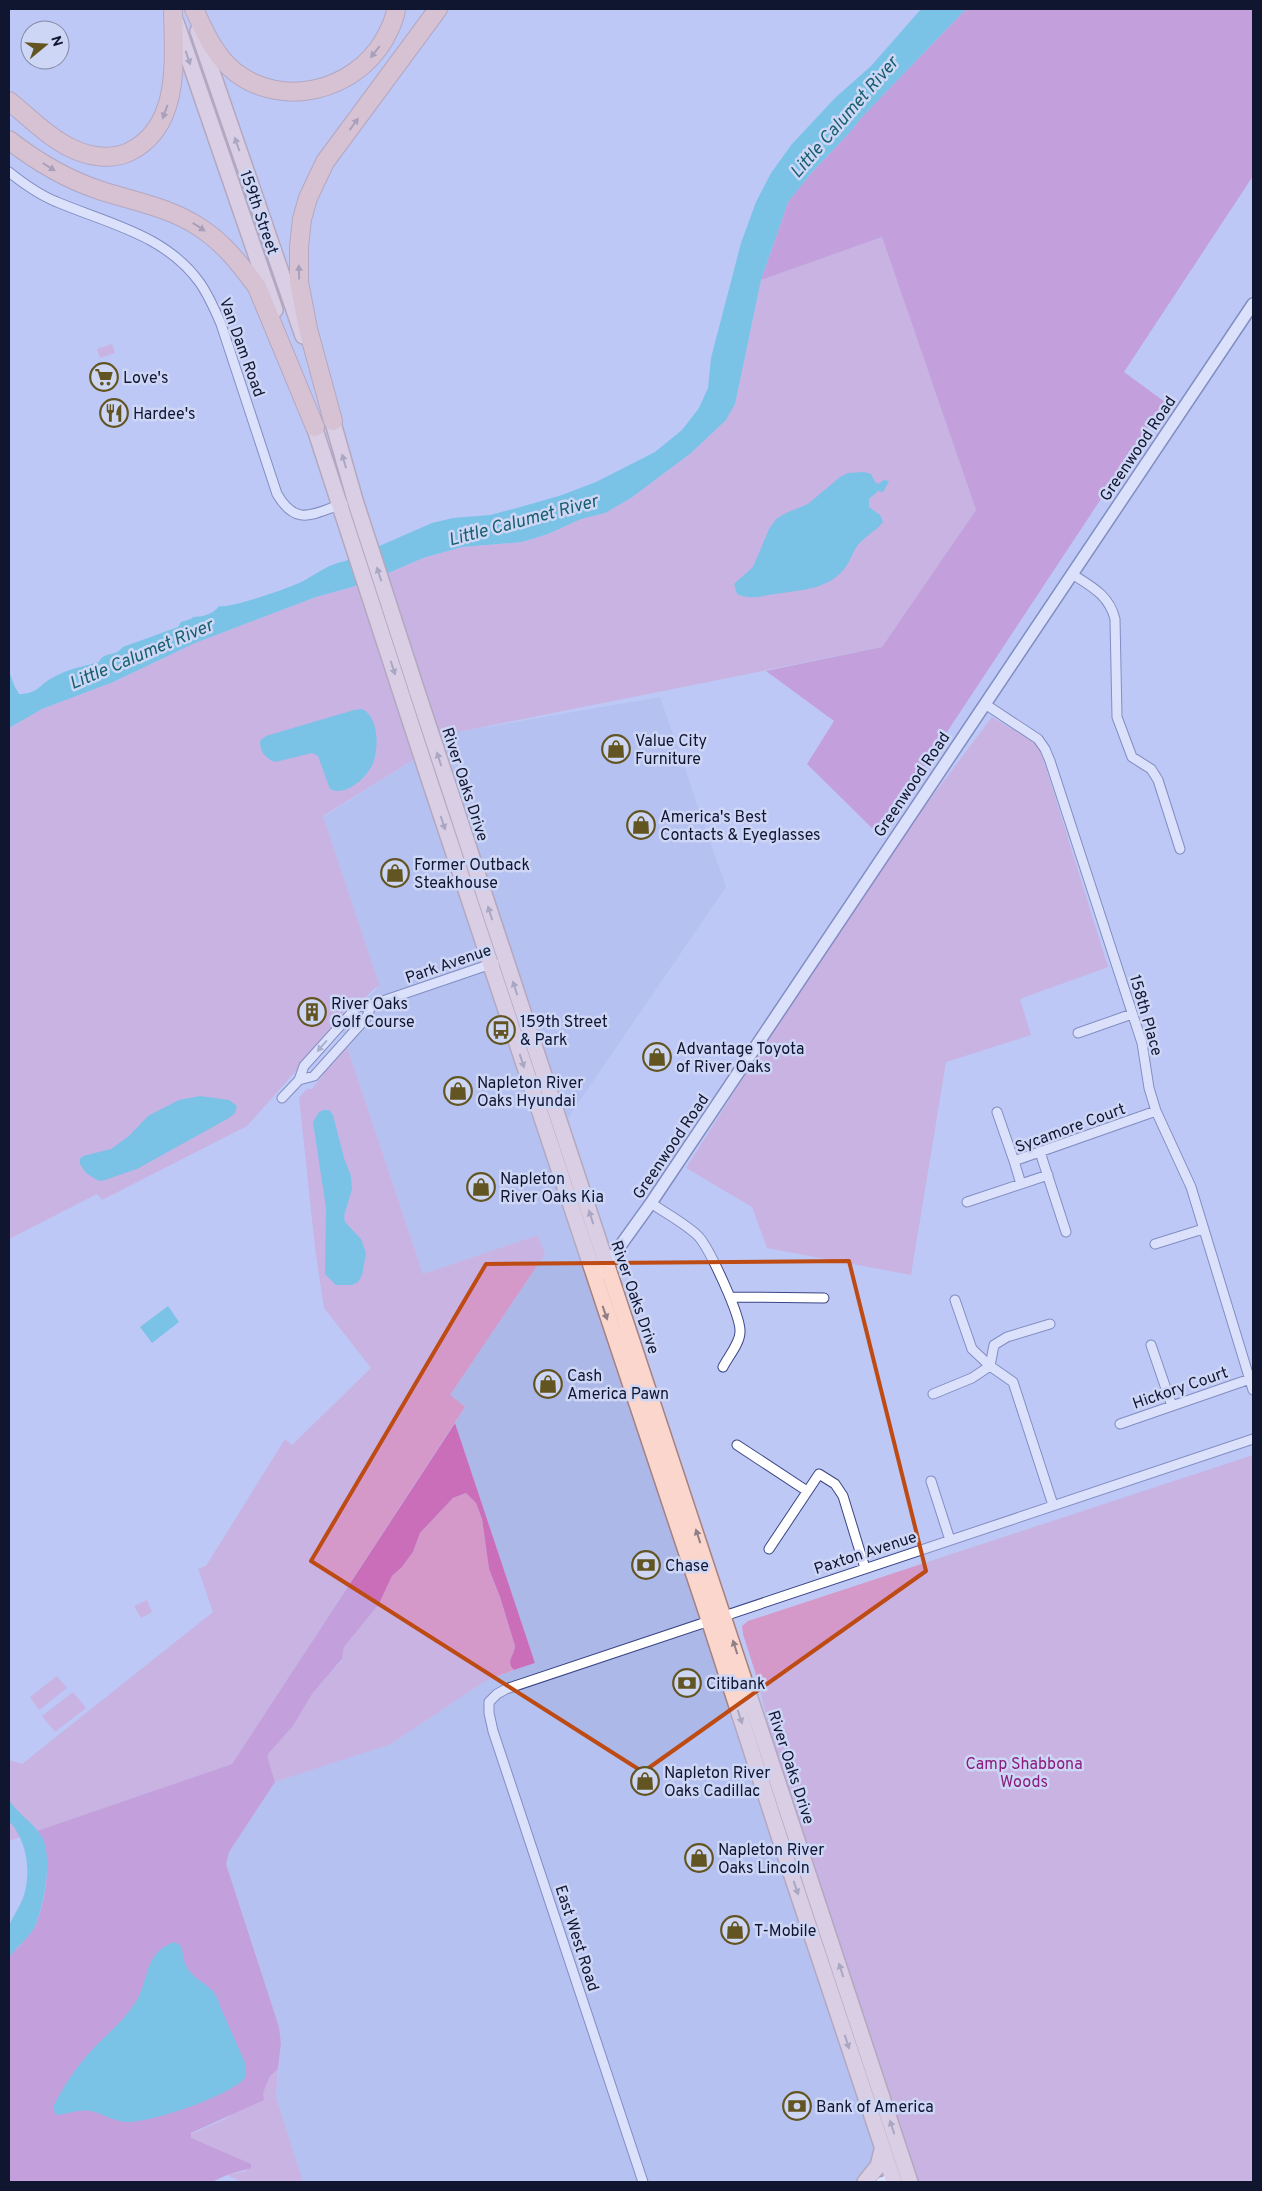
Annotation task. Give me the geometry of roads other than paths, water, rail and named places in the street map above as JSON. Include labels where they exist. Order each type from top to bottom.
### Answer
[{"type":"highway","points":[[192,9],[216,52],[236,73],[265,87],[299,92],[330,86],[348,77],[364,65],[378,50],[389,31],[396,9]]},
{"type":"highway","points":[[333,421],[308,329],[299,282],[298,247],[302,219],[308,198],[325,162],[438,9]]},
{"type":"highway","points":[[9,101],[74,150],[93,156],[108,157],[124,155],[137,148],[157,129],[164,116],[170,97],[174,68],[172,10]]},
{"type":"highway","points":[[9,140],[56,171],[76,181],[178,215],[216,239],[242,267],[257,287],[315,427]]},
{"type":"main road","name":"159th Street","points":[[192,9],[333,421]]},
{"type":"main road","name":"159th Street","points":[[172,10],[315,427]]},
{"type":"main road","name":"River Oaks Drive","points":[[333,421],[392,616],[724,1615],[909,2180]]},
{"type":"main road","name":"River Oaks Drive","points":[[315,427],[490,965],[709,1620],[882,2150],[889,2181]]},
{"type":"main road","points":[[865,2182],[878,2166],[882,2150]]},
{"type":"street","name":"Van Dam Road","points":[[9,172],[40,194],[126,228],[158,243],[187,267],[211,300],[221,324],[277,494],[284,506],[292,513],[304,515],[318,513],[356,500]]},
{"type":"street","name":"Greenwood Road","points":[[595,1282],[606,1264],[652,1203],[1253,304]]},
{"type":"street","points":[[1072,574],[1104,596],[1112,606],[1115,620],[1117,716],[1132,757],[1151,770],[1158,780],[1180,848]]},
{"type":"street","name":"158th Place","points":[[985,704],[1038,740],[1045,748],[1142,1043],[1149,1088],[1156,1111],[1191,1187],[1253,1390]]},
{"type":"street","name":"Park Avenue","points":[[282,1098],[299,1080],[304,1066],[357,1007],[371,1005],[506,959]]},
{"type":"street","name":"Park Avenue","points":[[299,1080],[314,1076],[367,1017],[371,1005]]},
{"type":"street","points":[[1078,1033],[1132,1014]]},
{"type":"street","name":"Sycamore Court","points":[[1021,1184],[1014,1161],[1156,1111]]},
{"type":"street","points":[[997,1112],[1014,1161]]},
{"type":"street","points":[[1040,1152],[1066,1232]]},
{"type":"street","points":[[968,1202],[1048,1175]]},
{"type":"street","points":[[652,1203],[698,1236],[709,1253],[731,1297],[739,1320],[740,1334],[723,1367]]},
{"type":"street","points":[[1154,1244],[1203,1229]]},
{"type":"street","points":[[731,1297],[824,1298]]},
{"type":"street","points":[[955,1300],[972,1348],[990,1366],[1013,1382],[1053,1505]]},
{"type":"street","points":[[933,1394],[972,1378],[990,1366],[994,1345],[1007,1337],[1050,1324]]},
{"type":"street","points":[[1150,1345],[1172,1406]]},
{"type":"street","name":"Hickory Court","points":[[1120,1424],[1250,1379]]},
{"type":"street","name":"Paxton Avenue","points":[[490,1702],[506,1688],[1253,1440]]},
{"type":"street","points":[[737,1445],[807,1491]]},
{"type":"street","points":[[769,1548],[819,1474],[835,1484],[843,1496],[865,1568]]},
{"type":"street","points":[[931,1481],[950,1540]]},
{"type":"street","name":"East West Road","points":[[490,1702],[489,1713],[493,1731],[643,2182]]},
{"type":"street","points":[[889,2181],[909,2180]]},
{"type":"water","name":"Little Calumet River","points":[[921,9],[966,9],[861,118],[788,202],[761,280],[735,404],[726,420],[691,453],[631,498],[605,513],[581,519],[548,534],[522,542],[462,547],[423,558],[352,587],[316,597],[195,643],[113,682],[42,709],[9,728],[9,671],[19,694],[26,694],[59,674],[99,662],[104,656],[178,627],[181,622],[207,614],[219,606],[249,601],[290,587],[329,566],[345,561],[432,523],[453,518],[490,515],[562,495],[596,482],[655,452],[682,430],[699,408],[708,388],[711,358],[741,243],[756,202],[771,173],[792,144],[835,98],[871,66]]},
{"type":"water","points":[[864,472],[871,474],[878,484],[884,480],[889,481],[883,492],[878,491],[869,499],[869,507],[880,515],[883,522],[858,545],[847,565],[833,580],[805,590],[756,597],[746,597],[737,594],[734,584],[753,567],[769,529],[776,519],[808,504],[840,477],[848,473]]},
{"type":"water","points":[[362,709],[368,713],[375,726],[377,741],[375,757],[366,775],[349,788],[336,791],[330,789],[318,756],[312,753],[275,762],[268,759],[262,751],[260,741],[266,736]]},
{"type":"water","points":[[200,1096],[229,1100],[237,1106],[235,1113],[137,1169],[102,1181],[86,1173],[80,1164],[80,1159],[83,1156],[111,1149],[129,1136],[148,1116],[179,1100]]},
{"type":"water","points":[[329,1110],[333,1115],[344,1158],[351,1176],[352,1189],[344,1216],[345,1222],[361,1239],[366,1253],[362,1275],[358,1282],[352,1285],[336,1285],[325,1274],[326,1208],[313,1122],[319,1112]]},
{"type":"water","points":[[168,1306],[179,1322],[152,1343],[140,1327]]},
{"type":"water","points":[[9,1800],[42,1837],[47,1856],[47,1868],[42,1904],[36,1924],[9,1957],[8,1929],[23,1898],[26,1888],[27,1868],[24,1847],[9,1821]]},
{"type":"water","points":[[175,1942],[182,1947],[184,1959],[193,1975],[212,1990],[217,1997],[245,2063],[246,2077],[208,2100],[172,2113],[140,2121],[123,2122],[91,2111],[56,2115],[53,2107],[71,2076],[90,2052],[135,2003],[152,1960],[157,1953]]},
{"type":"place","name":"Love's","points":[[104,377]]},
{"type":"place","name":"Hardee's","points":[[114,413]]},
{"type":"place","name":"Value City Furniture","points":[[616,749]]},
{"type":"place","name":"America's Best Contacts & Eyeglasses","points":[[641,825]]},
{"type":"place","name":"Former Outback Steakhouse","points":[[395,873]]},
{"type":"place","name":"River Oaks Golf Course","points":[[312,1012]]},
{"type":"place","name":"159th Street & Park","points":[[501,1030]]},
{"type":"place","name":"Advantage Toyota of River Oaks","points":[[657,1057]]},
{"type":"place","name":"Napleton River Oaks Hyundai","points":[[458,1091]]},
{"type":"place","name":"Napleton River Oaks Kia","points":[[481,1187]]},
{"type":"place","name":"Cash America Pawn","points":[[548,1384]]},
{"type":"place","name":"Chase","points":[[646,1565]]},
{"type":"place","name":"Citibank","points":[[687,1683]]},
{"type":"place","name":"Napleton River Oaks Cadillac","points":[[645,1781]]},
{"type":"place","name":"Napleton River Oaks Lincoln","points":[[699,1858]]},
{"type":"place","name":"T-Mobile","points":[[735,1930]]},
{"type":"place","name":"Bank of America","points":[[797,2106]]},
{"type":"park label","name":"Camp Shabbona Woods","points":[[1024,1772]]}]
